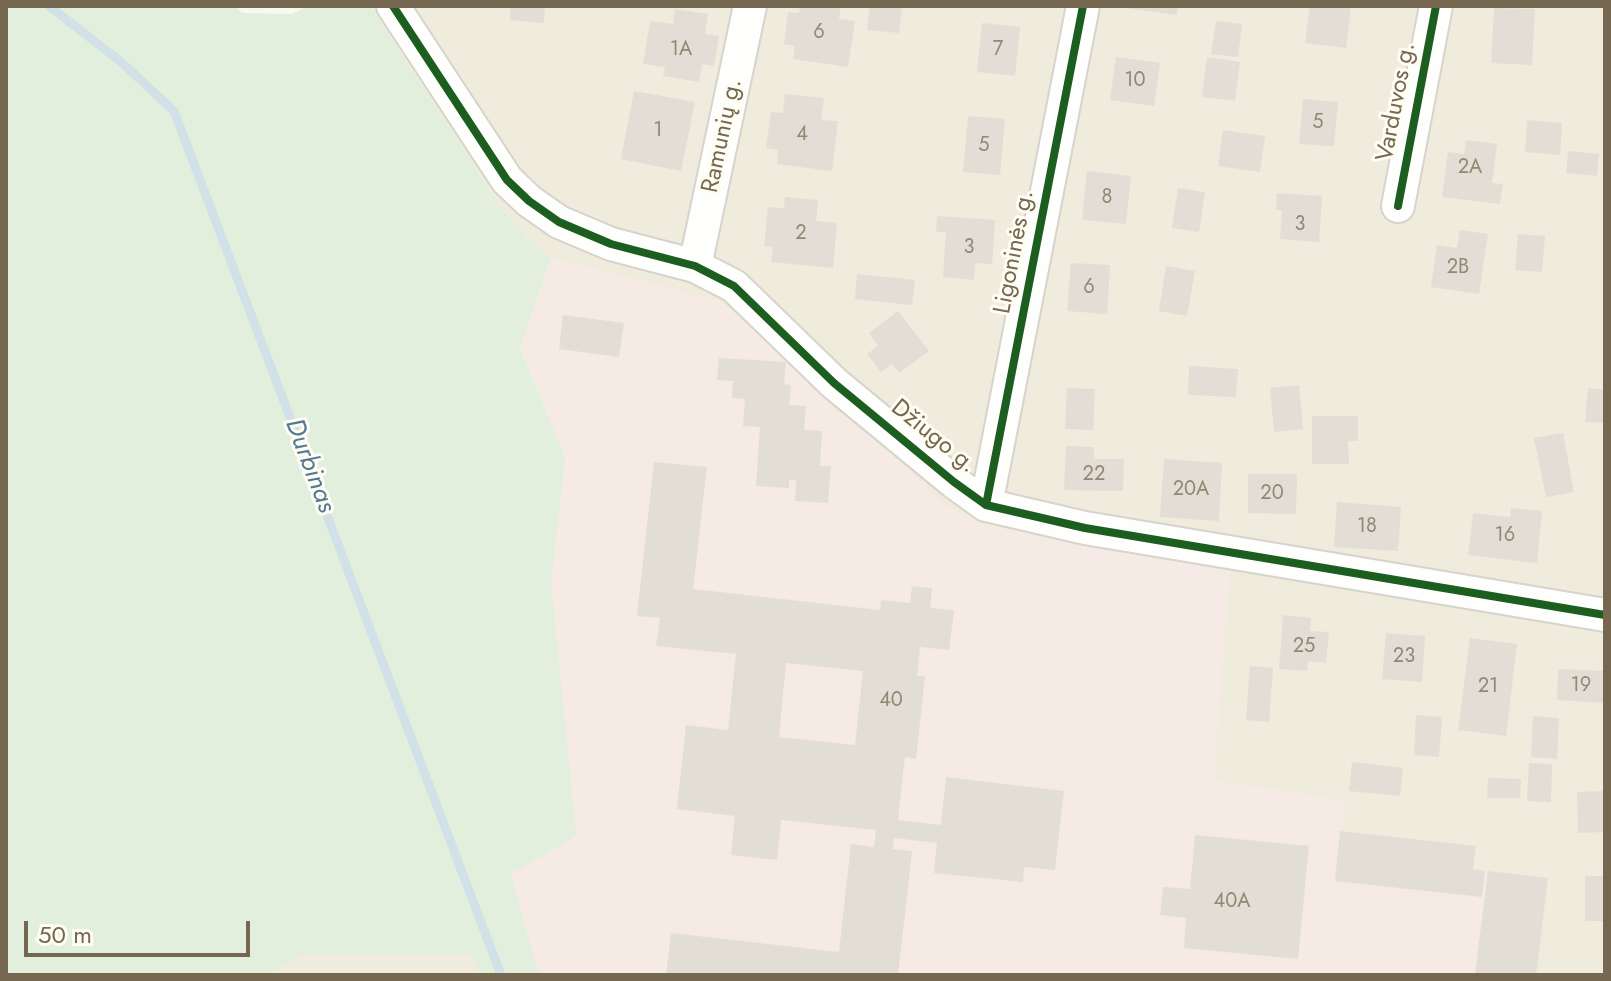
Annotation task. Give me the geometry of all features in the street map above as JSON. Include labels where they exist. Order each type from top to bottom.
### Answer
[{"type":"street","name":"Džiugo g.","points":[[393,6],[507,180],[529,201],[559,222],[611,244],[695,266],[734,286],[834,383],[986,505],[1101,531],[1605,615]]},
{"type":"street","name":"Ramunių g.","points":[[695,266],[750,6]]},
{"type":"street","name":"Ligoninės g.","points":[[986,505],[1083,6]]},
{"type":"street","name":"Varduvos g.","points":[[1398,206],[1436,6]]},
{"type":"shaded area","points":[[371,6],[1605,6],[1605,975],[539,975],[551,258],[503,211]]},
{"type":"shaded area","points":[[551,258],[720,301],[805,371],[946,505],[980,524],[1230,569],[1214,780],[1346,801],[1341,831],[1476,846],[1473,869],[1488,871],[1475,975],[539,975],[510,874],[576,836],[551,582],[565,458],[520,348]]},
{"type":"shaded area","points":[[304,954],[473,954],[480,975],[265,975]]},
{"type":"green space","points":[[6,6],[235,6],[242,13],[292,14],[309,6],[371,6],[503,211],[551,258],[520,348],[565,458],[551,582],[576,836],[511,874],[539,975],[480,975],[472,954],[304,954],[265,975],[6,975]]},
{"type":"building","points":[[511,6],[545,6],[544,23],[510,20]]},
{"type":"building","points":[[800,6],[841,6],[839,19],[855,21],[848,67],[793,59],[795,46],[784,44],[788,12],[799,13]]},
{"type":"building","points":[[870,6],[902,6],[899,33],[867,30]]},
{"type":"building","points":[[1124,6],[1178,6],[1177,15]]},
{"type":"building","points":[[1310,6],[1351,6],[1346,48],[1305,43]]},
{"type":"building","points":[[1494,8],[1535,9],[1532,65],[1491,63]]},
{"type":"building","points":[[675,9],[708,14],[705,34],[719,36],[714,66],[702,64],[699,82],[663,76],[665,67],[643,64],[650,21],[673,24]]},
{"type":"building","points":[[1216,21],[1242,24],[1238,57],[1211,54]]},
{"type":"building","points":[[982,23],[1020,27],[1015,76],[977,72]]},
{"type":"building","points":[[1116,57],[1160,63],[1154,106],[1110,100]]},
{"type":"building","points":[[1207,57],[1240,62],[1235,101],[1202,97]]},
{"type":"building","points":[[634,91],[695,102],[681,171],[621,159]]},
{"type":"building","points":[[785,94],[824,98],[821,120],[838,121],[832,171],[777,164],[778,150],[766,148],[771,112],[783,113]]},
{"type":"building","points":[[1303,99],[1338,102],[1334,146],[1299,144]]},
{"type":"building","points":[[968,116],[1005,119],[1000,175],[963,172]]},
{"type":"building","points":[[1527,120],[1562,123],[1560,155],[1525,152]]},
{"type":"building","points":[[1223,130],[1265,136],[1260,172],[1218,166]]},
{"type":"building","points":[[1466,140],[1497,144],[1492,183],[1503,184],[1500,204],[1442,197],[1448,152],[1464,154]]},
{"type":"building","points":[[1568,151],[1599,154],[1597,176],[1566,173]]},
{"type":"building","points":[[1087,171],[1131,176],[1126,224],[1082,220]]},
{"type":"building","points":[[1178,188],[1205,192],[1199,232],[1172,228]]},
{"type":"building","points":[[1277,193],[1322,196],[1319,242],[1280,239],[1282,210],[1276,210]]},
{"type":"building","points":[[785,197],[818,200],[816,221],[837,223],[833,268],[771,262],[773,247],[764,246],[768,207],[784,208]]},
{"type":"building","points":[[937,216],[995,220],[992,264],[975,263],[974,280],[943,277],[946,232],[936,232]]},
{"type":"building","points":[[1460,230],[1488,234],[1479,294],[1431,287],[1437,245],[1457,248]]},
{"type":"building","points":[[1518,234],[1545,236],[1542,272],[1515,270]]},
{"type":"building","points":[[1071,263],[1110,265],[1107,314],[1067,311]]},
{"type":"building","points":[[1166,266],[1195,271],[1187,316],[1159,311]]},
{"type":"building","points":[[857,274],[915,280],[912,305],[855,299]]},
{"type":"building","points":[[898,311],[929,351],[899,373],[892,364],[881,372],[867,354],[878,346],[869,333]]},
{"type":"building","points":[[563,315],[624,323],[619,357],[559,349]]},
{"type":"building","points":[[719,358],[786,362],[784,384],[791,385],[789,405],[806,406],[804,430],[822,431],[820,466],[831,466],[828,503],[795,501],[796,480],[789,480],[789,488],[756,486],[760,427],[743,426],[745,399],[732,398],[733,381],[717,380]]},
{"type":"building","points":[[1189,366],[1238,369],[1236,397],[1188,395]]},
{"type":"building","points":[[1299,385],[1303,429],[1274,432],[1270,388]]},
{"type":"building","points":[[1067,388],[1095,389],[1093,430],[1065,429]]},
{"type":"building","points":[[1588,388],[1605,390],[1605,423],[1585,422]]},
{"type":"building","points":[[1312,416],[1358,416],[1358,441],[1348,441],[1349,464],[1312,464]]},
{"type":"building","points":[[1563,433],[1574,492],[1546,497],[1534,438]]},
{"type":"building","points":[[1066,446],[1094,447],[1094,459],[1124,459],[1123,491],[1064,490]]},
{"type":"building","points":[[1164,459],[1222,463],[1219,521],[1160,517]]},
{"type":"building","points":[[654,462],[707,467],[693,589],[880,610],[881,600],[910,603],[912,586],[932,588],[930,608],[954,610],[949,650],[920,647],[917,676],[925,676],[916,759],[905,757],[898,820],[941,825],[946,777],[1064,791],[1055,870],[1024,867],[1023,882],[934,873],[937,843],[894,838],[893,849],[912,851],[898,975],[666,975],[671,933],[839,952],[851,844],[874,847],[876,830],[781,820],[777,860],[731,855],[735,816],[677,809],[686,725],[728,730],[736,654],[656,646],[660,618],[637,616]],"holes":[[[786,663],[863,671],[855,745],[779,737]]]},
{"type":"building","points":[[1248,474],[1297,474],[1296,514],[1248,513]]},
{"type":"building","points":[[1337,502],[1401,507],[1398,551],[1334,547]]},
{"type":"building","points":[[1511,508],[1542,511],[1537,563],[1468,555],[1473,513],[1510,517]]},
{"type":"building","points":[[1283,615],[1311,618],[1310,631],[1329,632],[1326,663],[1308,661],[1307,671],[1279,669]]},
{"type":"building","points":[[1386,633],[1425,636],[1422,682],[1382,679]]},
{"type":"building","points":[[1470,638],[1517,644],[1506,736],[1458,730]]},
{"type":"building","points":[[1250,666],[1273,668],[1269,722],[1246,720]]},
{"type":"building","points":[[1558,669],[1605,671],[1605,703],[1557,700]]},
{"type":"building","points":[[1416,715],[1442,717],[1439,757],[1414,755]]},
{"type":"building","points":[[1533,716],[1559,718],[1557,759],[1531,757]]},
{"type":"building","points":[[1352,762],[1403,768],[1400,796],[1349,791]]},
{"type":"building","points":[[1529,763],[1552,764],[1551,802],[1527,801]]},
{"type":"building","points":[[1488,778],[1521,779],[1520,798],[1487,798]]},
{"type":"building","points":[[1605,791],[1605,832],[1578,833],[1577,792]]},
{"type":"building","points":[[1340,831],[1476,846],[1473,869],[1485,871],[1482,897],[1335,881]]},
{"type":"building","points":[[1195,835],[1309,846],[1298,959],[1184,948],[1186,918],[1160,915],[1163,887],[1190,889]]},
{"type":"building","points":[[1488,871],[1548,878],[1536,975],[1475,975]]},
{"type":"building","points":[[1585,876],[1605,876],[1605,921],[1585,921]]},
{"type":"waterway","name":"Durbinas","points":[[49,6],[120,61],[174,111],[501,975]]},
{"type":"cycle path","points":[[393,6],[507,180],[529,201],[559,222],[611,244],[695,266],[734,286],[834,383],[986,505],[1085,528],[1605,615]]},
{"type":"cycle path","points":[[986,505],[1083,6]]},
{"type":"cycle path","points":[[1398,206],[1436,6]]}]
